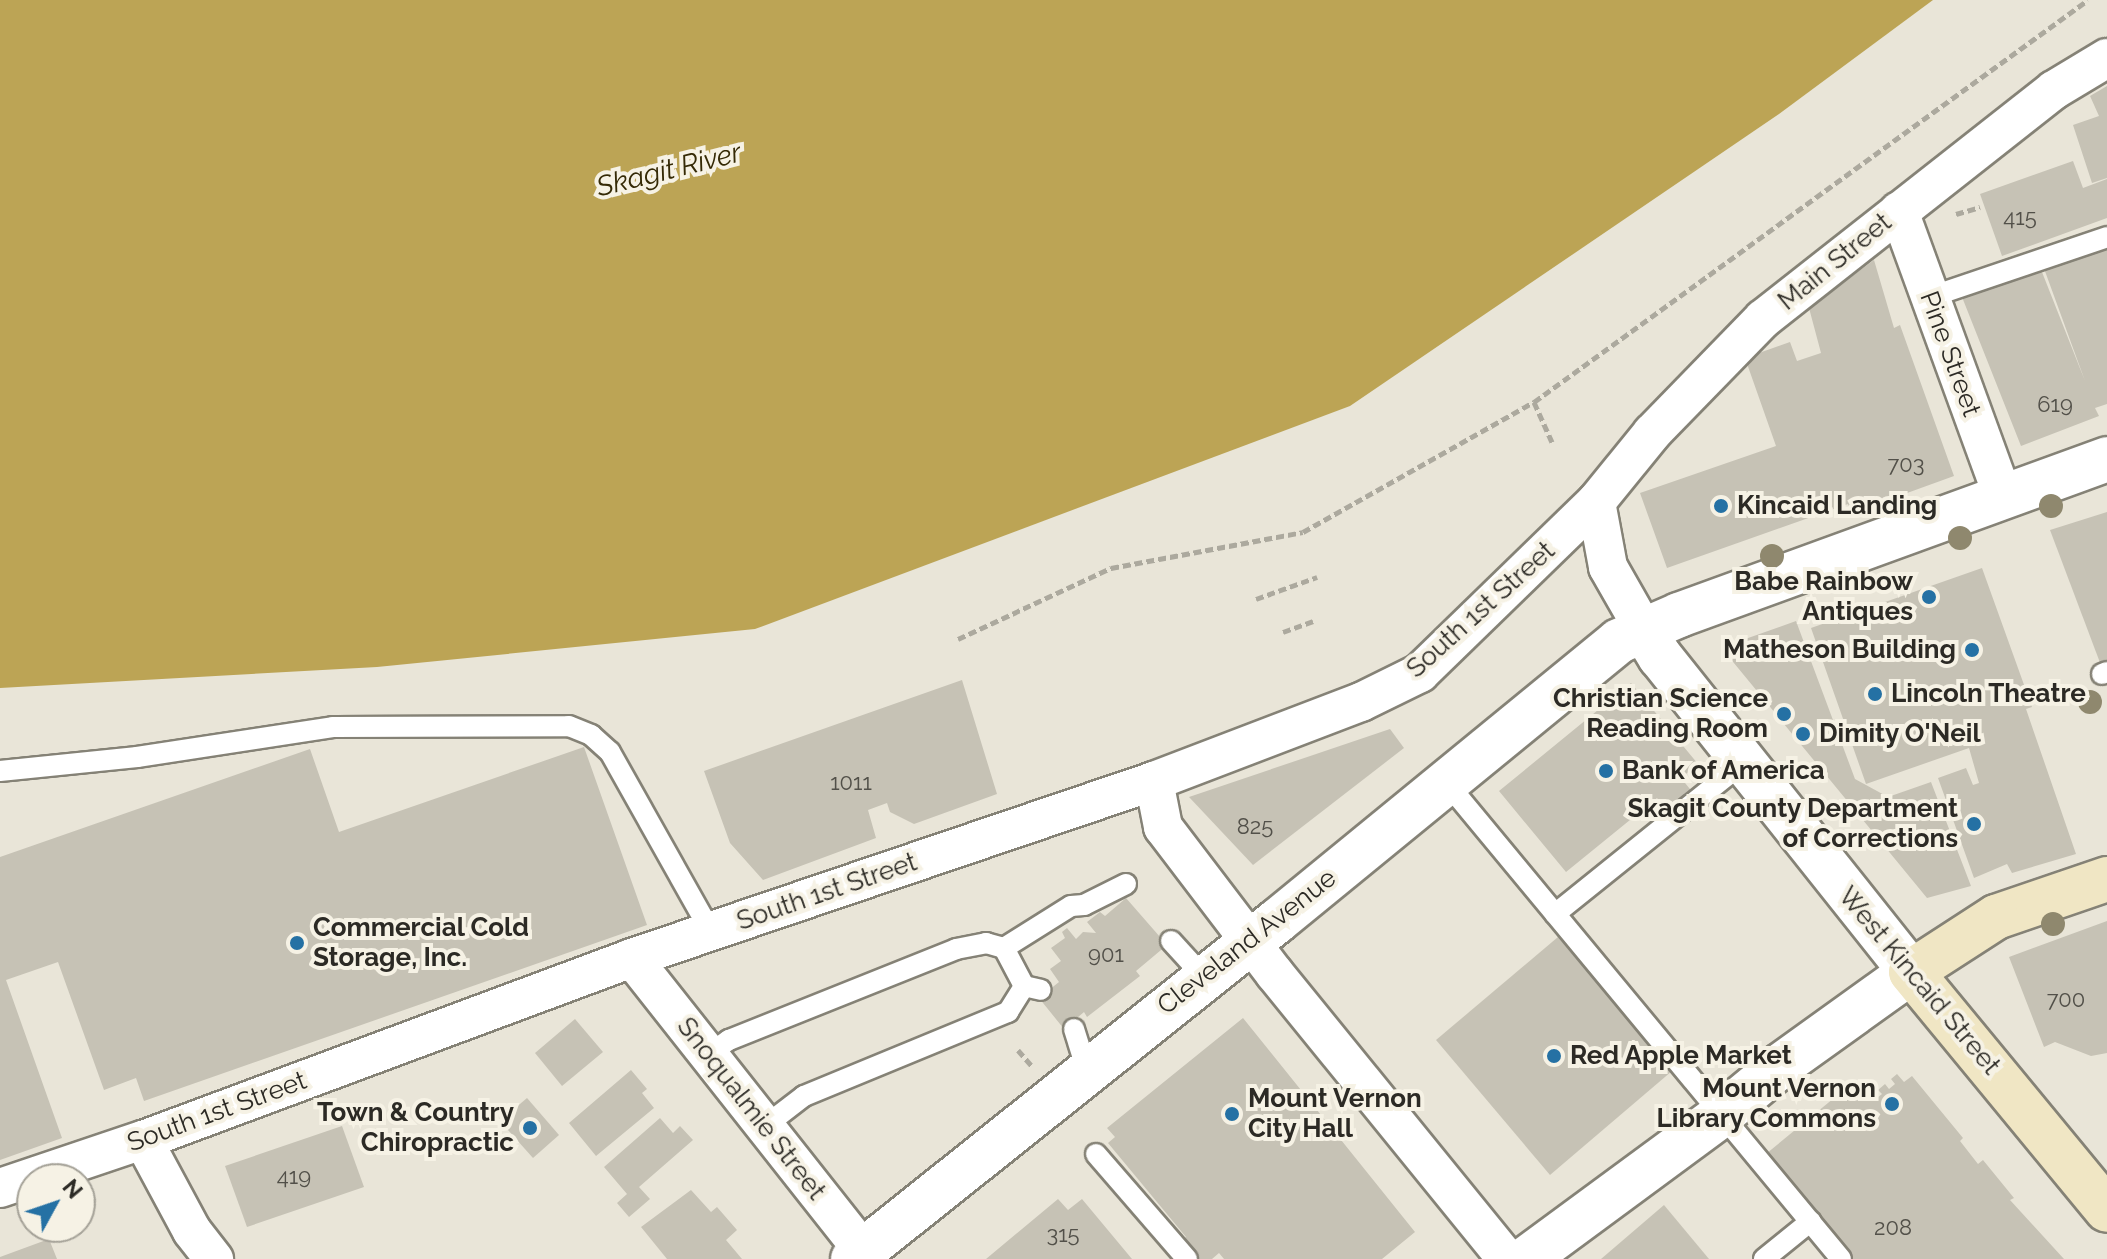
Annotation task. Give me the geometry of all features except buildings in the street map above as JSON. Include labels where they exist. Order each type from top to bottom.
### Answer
[{"type":"main road","points":[[1911,972],[1996,917],[2107,879]]},
{"type":"main road","name":"West Kincaid Street","points":[[1911,972],[2107,1210]]},
{"type":"street","name":"Main Street","points":[[1596,502],[1652,433],[1763,319],[2054,90],[2107,58]]},
{"type":"street","name":"Pine Street","points":[[1899,211],[2003,496]]},
{"type":"street","points":[[1644,630],[2107,459]]},
{"type":"street","name":"West Kincaid Street","points":[[1596,502],[1608,567],[1660,657],[1911,972]]},
{"type":"street","name":"South 1st Street","points":[[0,1188],[143,1140],[632,958],[1154,781],[1361,702],[1420,673],[1596,502]]},
{"type":"street","name":"Cleveland Avenue","points":[[862,1256],[1619,641],[1644,630]]},
{"type":"street","points":[[1154,781],[1163,827],[1250,942],[1507,1259]]},
{"type":"street","name":"Snoqualmie Street","points":[[632,958],[765,1126],[862,1256]]},
{"type":"street","points":[[1526,1259],[1721,1115],[1780,1066],[1911,972]]},
{"type":"street","points":[[143,1140],[192,1231],[214,1259]]},
{"type":"lane","points":[[1930,297],[2107,237]]},
{"type":"lane","points":[[0,771],[137,757],[333,727],[569,726],[591,735],[610,752],[711,932]]},
{"type":"lane","points":[[1555,914],[1744,762]]},
{"type":"lane","points":[[1446,782],[1841,1259]]},
{"type":"lane","points":[[1004,948],[1071,906],[1084,905],[1126,884]]},
{"type":"lane","points":[[1171,941],[1203,976]]},
{"type":"lane","points":[[708,1055],[729,1040],[956,949],[986,943],[1004,948],[1032,988],[1008,1012],[804,1096],[765,1126]]},
{"type":"lane","points":[[1074,1029],[1087,1071]]},
{"type":"lane","points":[[1096,1154],[1187,1259]]},
{"type":"lane","points":[[1764,1259],[1811,1221]]},
{"type":"path","points":[[958,639],[1111,568],[1303,532],[1534,402],[2088,0]]},
{"type":"path","points":[[1964,211],[1980,207]]},
{"type":"path","points":[[1534,402],[1552,442]]},
{"type":"path","points":[[1256,599],[1317,577]]},
{"type":"path","points":[[1283,632],[1313,621]]},
{"type":"path","points":[[1018,1050],[1033,1067]]},
{"type":"water","name":"Skagit River","points":[[0,0],[1933,0],[1779,114],[1350,406],[755,629],[377,667],[0,688]]},
{"type":"place","name":"Kincaid Landing","points":[[1721,506]]},
{"type":"place","name":"Babe Rainbow Antiques","points":[[1929,597]]},
{"type":"place","name":"Matheson Building","points":[[1972,650]]},
{"type":"place","name":"Lincoln Theatre","points":[[1875,694]]},
{"type":"place","name":"Christian Science Reading Room","points":[[1784,714]]},
{"type":"place","name":"Dimity O'Neil","points":[[1803,734]]},
{"type":"place","name":"Bank of America","points":[[1606,771]]},
{"type":"place","name":"Skagit County Department of Corrections","points":[[1974,824]]},
{"type":"place","name":"Commercial Cold Storage, Inc.","points":[[297,943]]},
{"type":"place","name":"Red Apple Market","points":[[1554,1056]]},
{"type":"place","name":"Mount Vernon Library Commons","points":[[1892,1104]]},
{"type":"place","name":"Mount Vernon City Hall","points":[[1232,1114]]},
{"type":"place","name":"Town & Country Chiropractic","points":[[530,1128]]}]
